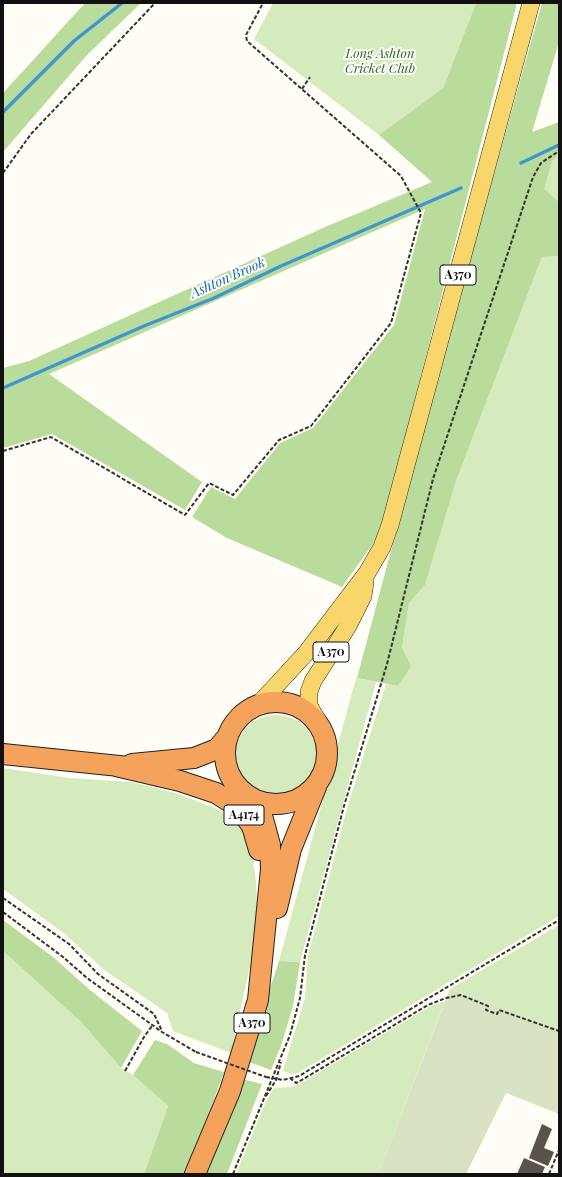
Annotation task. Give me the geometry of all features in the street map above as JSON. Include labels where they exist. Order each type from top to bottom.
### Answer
[{"type":"highway","points":[[278,701],[296,705],[312,716],[323,730],[327,744],[328,758],[324,772],[316,785],[305,796],[290,802],[274,804],[251,797],[231,786],[198,777],[116,766],[194,758],[217,749],[228,736],[235,722],[246,711],[259,704],[278,701]]},
{"type":"highway","points":[[228,736],[225,751],[227,767],[233,781],[251,797]]},
{"type":"highway","name":"A4174","points":[[3,754],[116,766],[180,781],[216,793],[238,807],[252,826],[258,849],[262,882],[264,952]]},
{"type":"highway","name":"A370","points":[[264,952],[273,923],[290,849],[302,816],[316,785]]},
{"type":"highway","name":"A370","points":[[195,1174],[230,1091],[242,1057],[258,1000],[264,952],[270,869],[270,845],[251,797]]},
{"type":"main road","name":"A370","points":[[259,704],[307,652],[367,573],[382,547],[390,525],[532,3]]},
{"type":"main road","name":"A370","points":[[323,730],[309,706],[309,692],[312,681],[348,626],[363,596],[367,573]]},
{"type":"path","points":[[3,173],[31,134],[155,3]]},
{"type":"path","points":[[3,451],[51,437],[186,515],[208,483],[233,495],[279,440],[311,426],[391,323],[421,213],[415,198],[401,176],[247,41],[246,35],[263,3]]},
{"type":"path","points":[[302,89],[310,77]]},
{"type":"path","points":[[233,1174],[263,1100],[273,1080],[290,1035],[300,998],[305,955],[344,806],[388,664],[433,479],[533,177],[541,163],[559,151]]},
{"type":"path","points":[[3,898],[69,944],[98,974],[154,1014],[162,1032]]},
{"type":"path","points":[[3,912],[63,957],[87,978],[152,1026],[196,1052],[273,1080],[299,1076],[559,920]]},
{"type":"path","points":[[290,1078],[296,1083],[428,1006],[446,998],[461,995],[488,1006],[486,1010],[497,1014],[499,1010],[559,1031]]},
{"type":"path","points":[[125,1071],[144,1037],[152,1026]]},
{"type":"path","points":[[263,1100],[276,1080],[281,1058]]},
{"type":"path","points":[[548,1174],[559,1150]]},
{"type":"green space","points":[[85,3],[141,3],[87,55],[3,152],[3,93]]},
{"type":"green space","name":"Long Ashton Cricket Club","points":[[273,3],[476,3],[443,88],[379,135],[254,39]]},
{"type":"green space","points":[[476,3],[517,3],[380,534],[342,587],[227,538],[192,517],[211,487],[235,499],[280,443],[313,428],[394,325],[425,209],[49,374],[202,482],[185,510],[52,434],[3,448],[3,368],[29,361],[325,227],[432,182],[379,135],[443,88]]},
{"type":"green space","points":[[542,3],[559,3],[559,42],[532,132],[559,122],[559,155],[552,161],[544,189],[559,202],[559,256],[542,257],[456,481],[425,585],[409,603],[402,648],[411,666],[398,686],[357,678],[447,341]]},
{"type":"green space","points":[[559,155],[559,202],[543,189],[552,161]]},
{"type":"green space","points":[[559,256],[559,916],[298,1073],[291,1074],[283,1071],[305,998],[308,956],[348,805],[386,684],[398,686],[410,666],[402,648],[409,603],[425,585],[456,481],[542,257]]},
{"type":"green space","points":[[356,678],[376,682],[300,962],[279,961]]},
{"type":"green space","points":[[268,715],[284,715],[299,722],[310,733],[317,748],[317,764],[314,772],[305,785],[292,794],[284,797],[268,797],[253,790],[242,779],[235,764],[235,748],[242,733],[253,722]]},
{"type":"green space","points":[[3,768],[69,778],[131,782],[179,794],[222,811],[243,828],[252,853],[256,881],[258,921],[253,952],[231,1053],[173,1031],[167,1013],[103,969],[65,934],[3,889]]},
{"type":"green space","points":[[3,920],[53,957],[90,990],[142,1031],[121,1068],[81,1022],[3,951]]},
{"type":"green space","points":[[559,925],[559,1029],[450,989]]},
{"type":"green space","points":[[3,951],[81,1022],[121,1068],[133,1075],[168,1106],[144,1174],[3,1174]]},
{"type":"green space","points":[[279,961],[300,962],[293,1006],[281,1046],[271,1070],[246,1061]]},
{"type":"green space","points":[[450,989],[559,1029],[559,1114],[506,1093],[466,1174],[378,1174]]},
{"type":"green space","points":[[445,1001],[378,1174],[236,1174],[266,1101],[274,1088],[292,1087],[301,1083],[429,1007]]},
{"type":"green space","points":[[155,1040],[167,1044],[194,1063],[224,1072],[187,1174],[144,1174],[168,1106],[133,1075]]},
{"type":"green space","points":[[242,1079],[262,1084],[227,1174],[206,1174]]},
{"type":"building","points":[[542,1124],[552,1129],[544,1148],[554,1152],[548,1166],[529,1158]]},
{"type":"building","points":[[524,1158],[545,1167],[542,1174],[517,1174]]},
{"type":"waterway","points":[[3,112],[74,41],[122,3]]},
{"type":"waterway","name":"Ashton Brook","points":[[521,163],[559,145]]},
{"type":"waterway","name":"Ashton Brook","points":[[3,388],[144,326],[214,298],[281,266],[461,188]]}]
